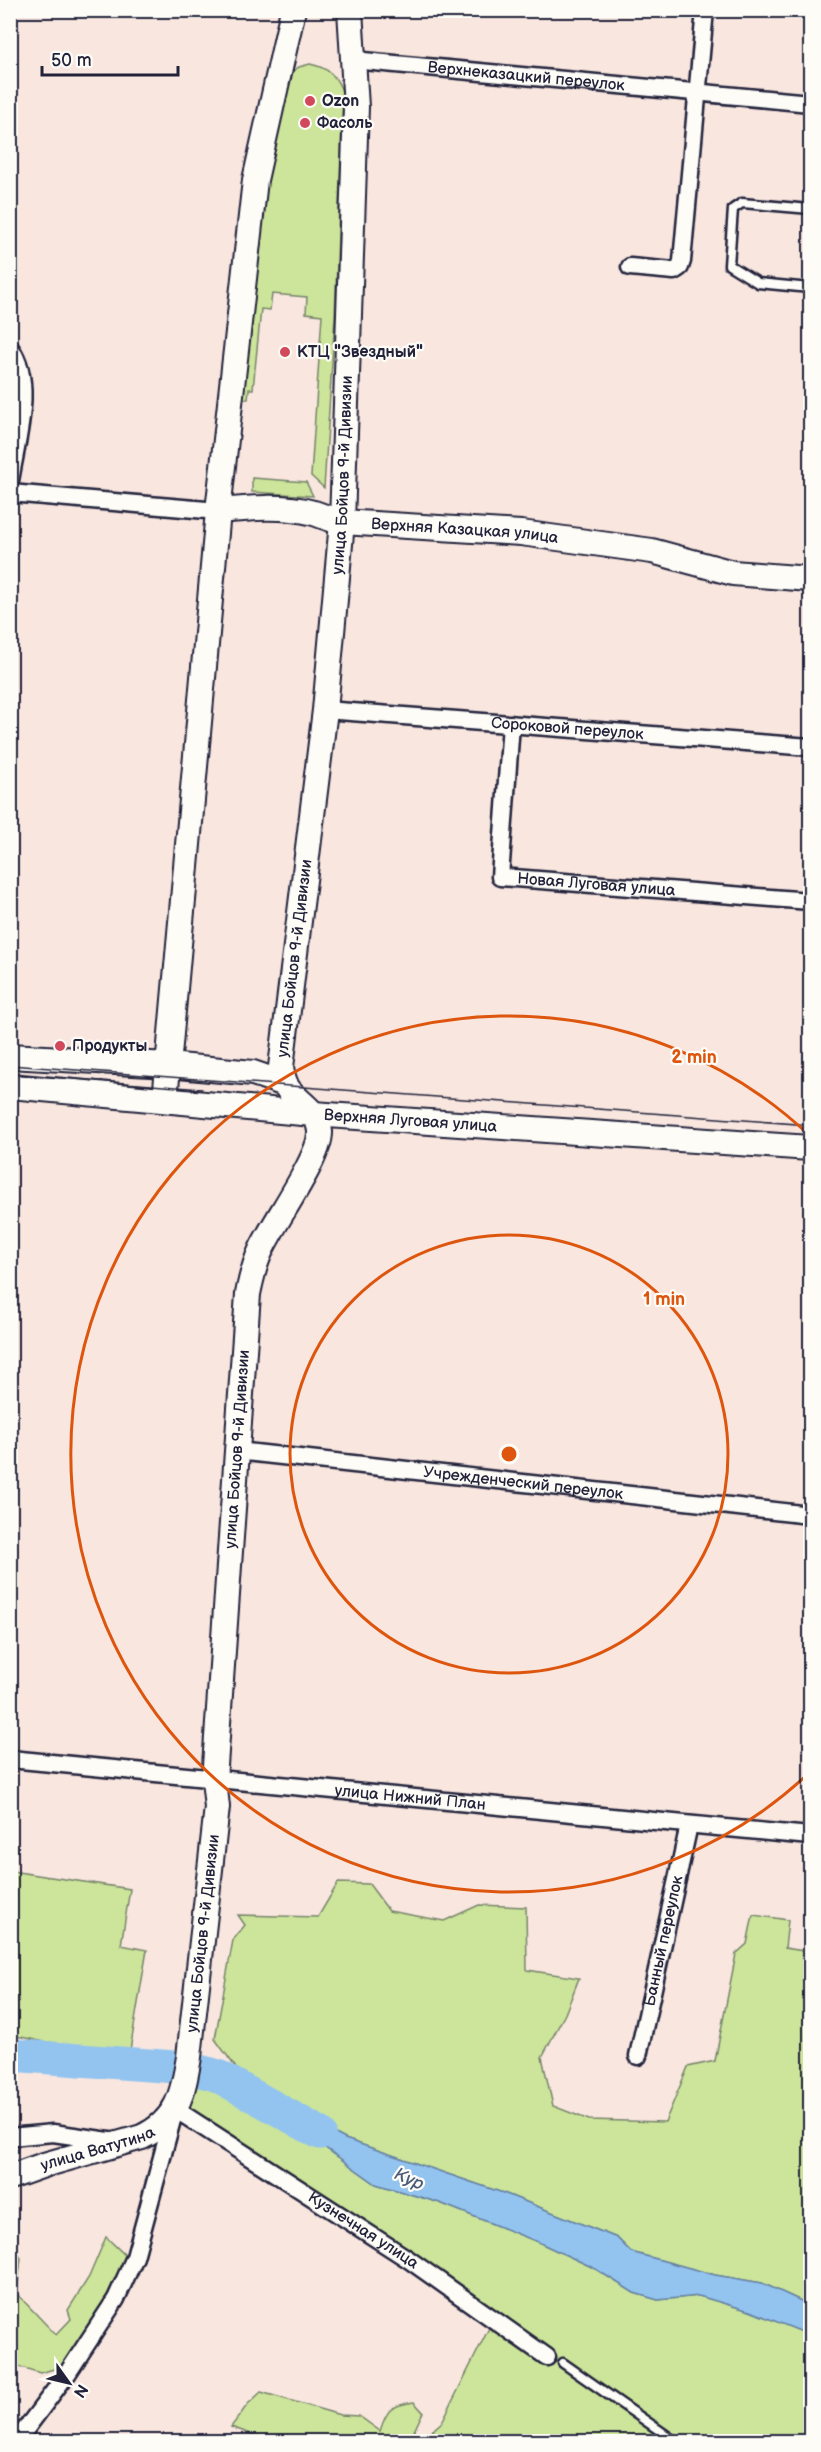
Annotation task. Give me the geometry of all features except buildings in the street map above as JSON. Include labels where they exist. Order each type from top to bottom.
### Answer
[{"type":"street","points":[[288,1000],[277,1039],[271,1051],[253,1073],[218,1093],[173,1100],[168,1065],[218,511],[255,180],[293,10]]},
{"type":"street","name":"улица Бойцов 9-й Дивизии","points":[[285,1084],[281,1067],[325,710],[342,522],[356,107],[350,10]]},
{"type":"street","points":[[630,267],[674,271],[680,267],[682,261],[705,10]]},
{"type":"street","name":"Верхнеказацкий переулок","points":[[353,60],[810,103]]},
{"type":"street","points":[[10,348],[19,364],[23,384],[10,481]]},
{"type":"street","name":"Верхняя Казацкая улица","points":[[10,493],[218,511],[280,508],[313,513],[342,522],[521,533],[652,551],[733,573],[810,579]]},
{"type":"street","name":"Сороковой переулок","points":[[325,710],[810,747]]},
{"type":"street","name":"Новая Луговая улица","points":[[511,724],[500,877],[810,901]]},
{"type":"street","points":[[10,1056],[168,1065],[253,1073],[285,1084],[313,1114]]},
{"type":"street","name":"Верхняя Луговая улица","points":[[10,1086],[313,1114],[810,1148]]},
{"type":"street","name":"улица Бойцов 9-й Дивизии","points":[[176,2109],[184,2085],[189,2056],[217,1807],[214,1780],[248,1294],[252,1272],[261,1249],[318,1144],[320,1132],[313,1114]]},
{"type":"street","name":"Учрежденческий переулок","points":[[237,1451],[810,1515]]},
{"type":"street","name":"улица Нижний План","points":[[10,1760],[810,1836]]},
{"type":"street","name":"Банный переулок","points":[[638,2056],[689,1825]]},
{"type":"street","points":[[16,2442],[66,2374],[116,2299],[135,2257],[176,2109]]},
{"type":"street","name":"улица Ватутина","points":[[10,2177],[154,2132],[176,2109]]},
{"type":"street","name":"Кузнечная улица","points":[[176,2109],[408,2259],[555,2360]]},
{"type":"street","points":[[10,2137],[53,2133],[123,2143]]},
{"type":"lane","points":[[810,209],[742,203],[733,209],[729,265],[758,283],[810,288]]},
{"type":"lane","points":[[555,2360],[676,2442]]},
{"type":"green space","points":[[310,64],[331,74],[338,82],[343,94],[335,316],[324,488],[311,476],[322,315],[306,313],[307,297],[272,294],[270,310],[261,309],[253,389],[249,389],[248,399],[241,399],[234,478],[230,477],[263,181],[285,77],[299,67]]},
{"type":"green space","points":[[252,478],[306,482],[313,496],[252,492]]},
{"type":"green space","points":[[11,1871],[130,1889],[121,1945],[147,1950],[130,2050],[45,2042],[11,2035]]},
{"type":"green space","points":[[338,1883],[369,1884],[389,1911],[444,1921],[479,1905],[526,1907],[527,1970],[579,1978],[565,2014],[542,2057],[553,2106],[589,2120],[665,2122],[688,2067],[715,2061],[736,1954],[747,1944],[753,1915],[788,1920],[785,1948],[810,1952],[810,2305],[762,2283],[715,2275],[631,2252],[617,2238],[506,2194],[345,2139],[286,2108],[244,2079],[215,2039],[233,1940],[245,1925],[238,1915],[318,1917]]},
{"type":"green space","points":[[193,2080],[217,2080],[278,2114],[376,2184],[440,2203],[538,2242],[594,2268],[634,2293],[658,2300],[699,2296],[750,2311],[810,2335],[810,2441],[420,2441],[442,2422],[495,2316],[189,2113]]},
{"type":"green space","points":[[106,2237],[127,2257],[95,2318],[61,2367],[40,2373],[18,2366],[11,2370],[10,2246],[21,2258],[17,2294],[56,2335],[71,2319],[68,2310],[89,2277]]},
{"type":"green space","points":[[261,2392],[340,2415],[359,2416],[380,2431],[391,2410],[414,2402],[423,2412],[414,2431],[417,2441],[272,2441],[231,2427],[248,2404]]},
{"type":"water","points":[[286,2108],[345,2139],[506,2194],[617,2238],[631,2252],[715,2275],[762,2283],[810,2305],[810,2335],[750,2311],[699,2296],[658,2300],[634,2293],[594,2268],[538,2242],[440,2203],[376,2184],[278,2114]]},
{"type":"waterway","name":"Кур","points":[[10,2055],[176,2067],[208,2073],[218,2076],[320,2133]]},
{"type":"tram line","points":[[10,1065],[810,1125]]},
{"type":"tram line","points":[[10,1074],[202,1089]]},
{"type":"place","name":"Ozon","points":[[310,101]]},
{"type":"place","name":"Фасоль","points":[[305,123]]},
{"type":"place","name":"КТЦ \"Звездный\"","points":[[285,352]]},
{"type":"place","name":"Продукты","points":[[60,1046]]}]
